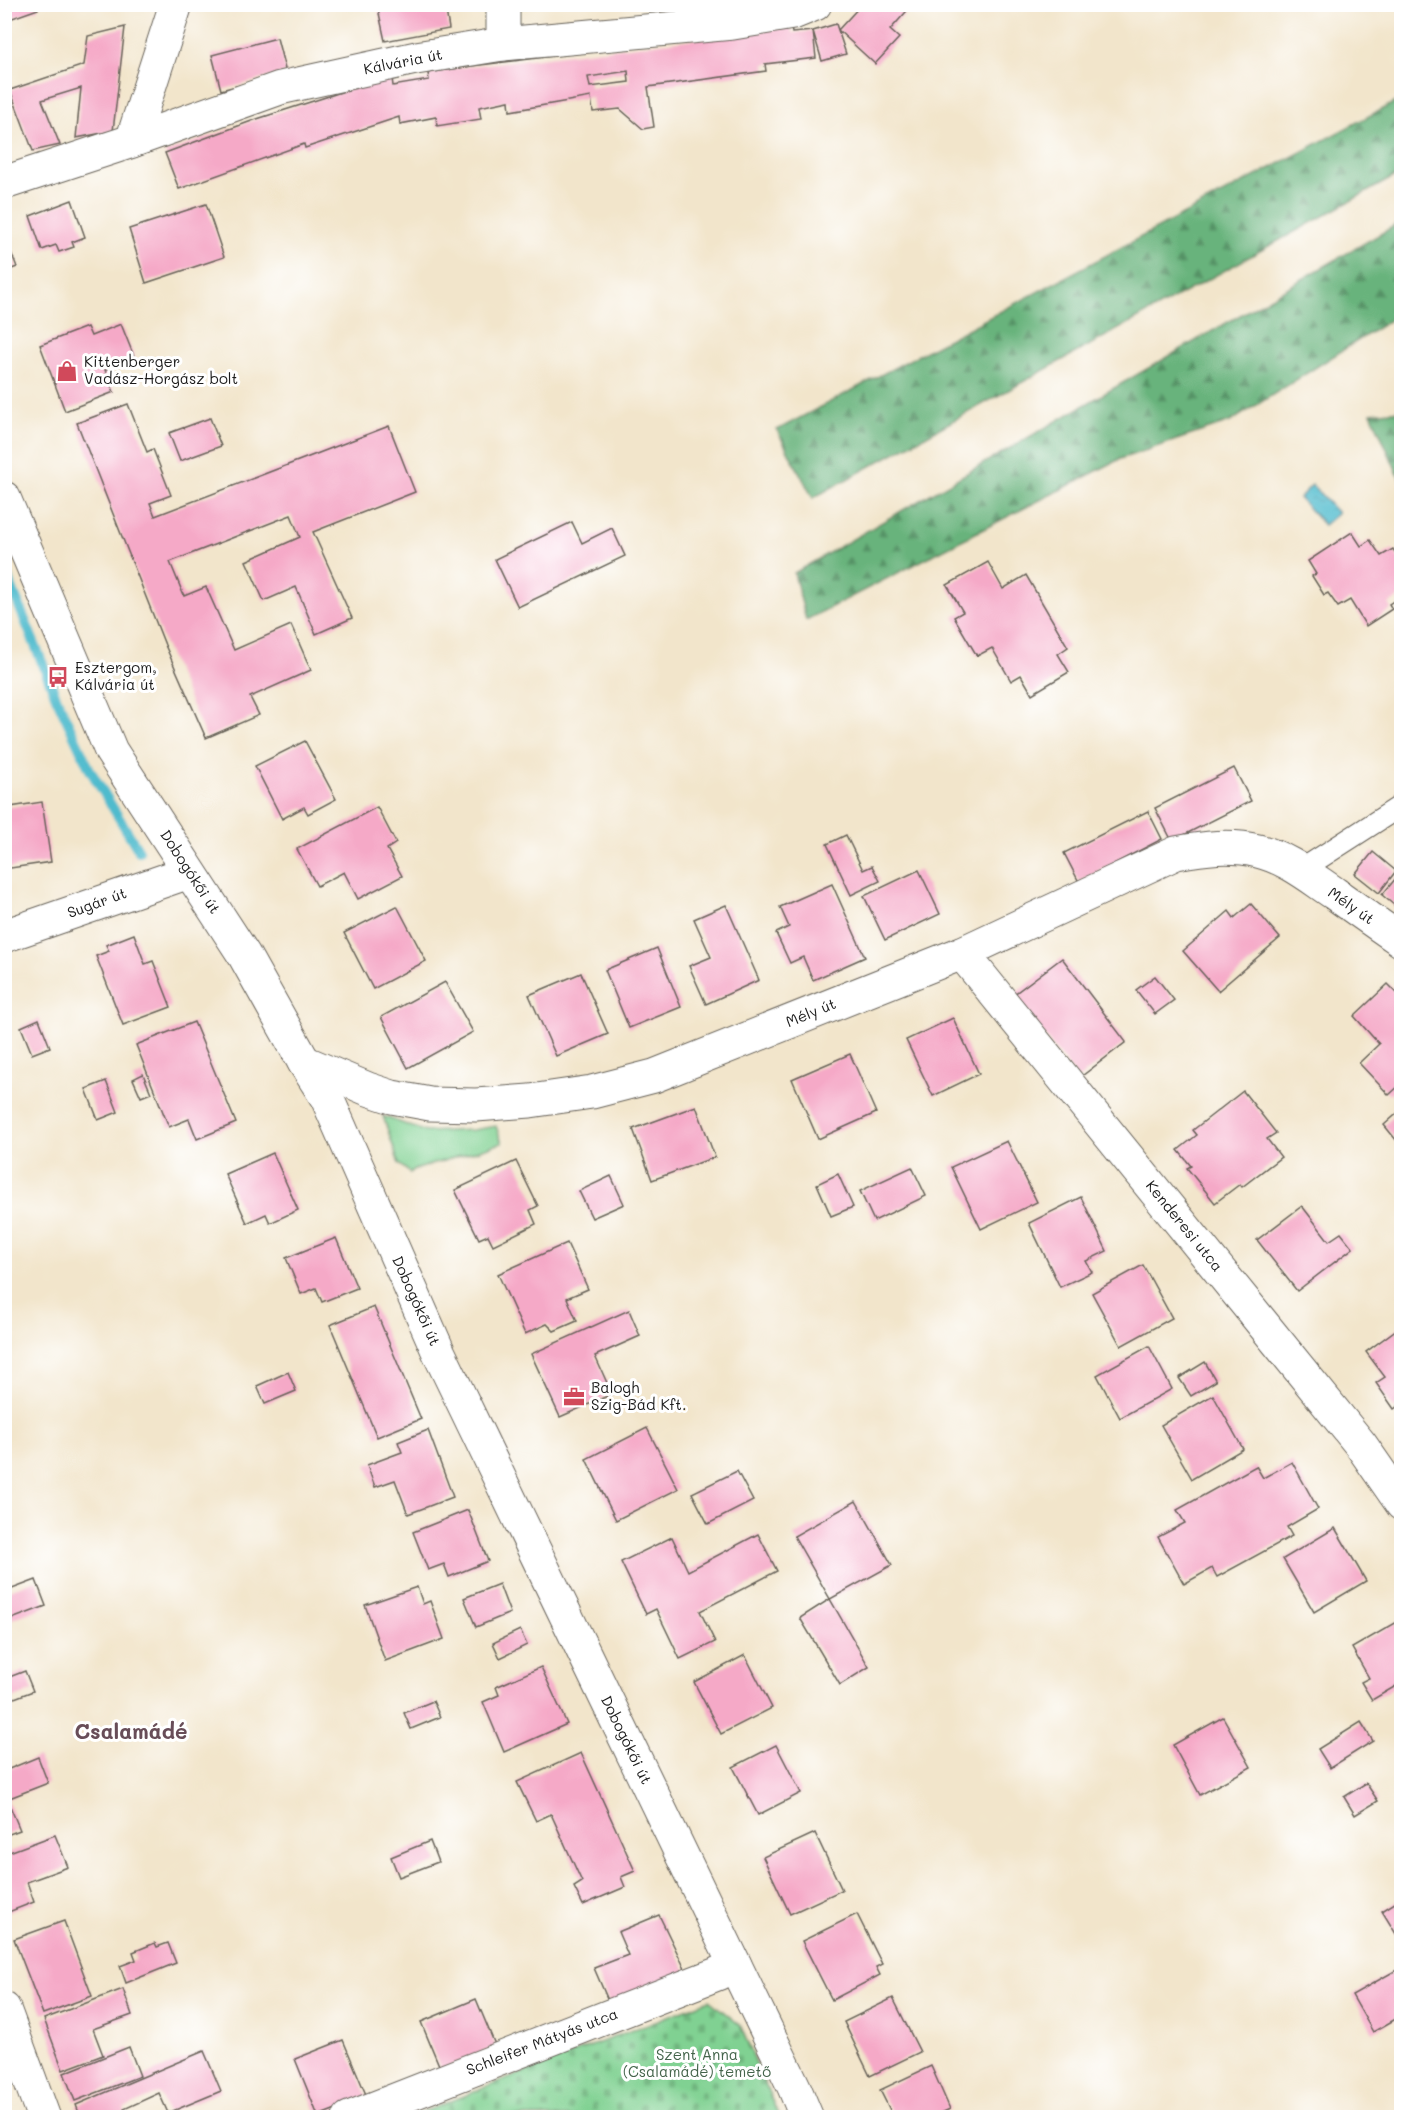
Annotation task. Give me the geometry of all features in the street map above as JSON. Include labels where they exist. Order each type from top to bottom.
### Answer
[{"type":"street","points":[[132,141],[177,4]]},
{"type":"street","points":[[503,4],[503,44]]},
{"type":"street","name":"Kálvária út","points":[[4,183],[132,141],[280,88],[416,58],[503,44],[733,23],[793,13],[815,4]]},
{"type":"street","name":"Dobogókői út","points":[[4,498],[111,751],[244,956],[327,1098],[439,1353],[807,2118]]},
{"type":"street","name":"Mély út","points":[[304,1062],[376,1092],[430,1104],[476,1105],[530,1101],[592,1092],[654,1076],[962,952],[1176,853],[1201,848],[1230,847],[1257,850],[1279,857],[1401,941]]},
{"type":"street","name":"Sugár út","points":[[4,936],[189,872]]},
{"type":"street","name":"Kenderesi utca","points":[[962,952],[1361,1444],[1401,1504]]},
{"type":"street","name":"Schleifer Mátyás utca","points":[[349,2118],[735,1965]]},
{"type":"street","points":[[4,2009],[44,2118]]},
{"type":"lane","points":[[1301,870],[1401,805]]},
{"type":"green space","points":[[1401,99],[1401,173],[813,498],[777,430]]},
{"type":"green space","points":[[1401,222],[1401,313],[1230,422],[1120,459],[806,620],[794,573]]},
{"type":"green space","points":[[1402,410],[1401,481],[1371,413]]},
{"type":"green space","points":[[383,1116],[426,1132],[473,1130],[496,1126],[502,1143],[410,1173],[399,1164]]},
{"type":"green space","name":"Szent Anna (Csalamádé) temető","points":[[709,2000],[740,2025],[779,2117],[410,2117]]},
{"type":"water","points":[[1312,485],[1338,513],[1324,525],[1299,498]]},
{"type":"building","points":[[4,4],[37,4],[38,9],[4,21]]},
{"type":"building","points":[[377,4],[445,4],[449,29],[385,41]]},
{"type":"building","points":[[862,4],[913,4],[890,30],[899,38],[875,64],[838,30]]},
{"type":"building","points":[[836,24],[846,54],[822,61],[813,31]]},
{"type":"building","points":[[125,27],[113,131],[76,138],[81,88],[42,100],[60,145],[33,151],[10,90],[84,65],[88,36]]},
{"type":"building","points":[[791,27],[792,33],[813,31],[816,58],[765,64],[766,71],[648,87],[654,127],[643,129],[620,109],[593,112],[591,97],[510,111],[509,101],[479,107],[481,119],[437,126],[436,117],[400,124],[399,117],[305,148],[304,144],[179,189],[165,153],[257,119],[392,78],[393,86],[429,80],[428,73],[472,66]],"holes":[[[628,71],[629,82],[590,87],[588,77]]]},
{"type":"building","points":[[277,38],[286,73],[221,90],[212,55]]},
{"type":"building","points":[[72,200],[85,237],[72,242],[74,247],[59,252],[56,245],[42,250],[30,216]]},
{"type":"building","points":[[206,204],[224,257],[146,283],[129,229]]},
{"type":"building","points":[[6,240],[17,267],[4,272],[4,241]]},
{"type":"building","points":[[121,324],[135,359],[105,370],[114,392],[65,411],[40,345],[87,327],[91,336]]},
{"type":"building","points":[[128,404],[147,452],[153,449],[171,495],[150,503],[155,516],[389,426],[415,492],[313,532],[352,618],[316,634],[296,587],[264,601],[246,561],[300,537],[291,515],[170,562],[184,596],[206,587],[234,650],[291,625],[311,670],[250,697],[259,715],[206,738],[165,645],[77,423]]},
{"type":"building","points":[[210,418],[221,446],[180,461],[169,433]]},
{"type":"building","points":[[572,522],[582,543],[612,528],[625,556],[518,607],[495,559]]},
{"type":"building","points":[[1352,532],[1361,546],[1370,540],[1381,556],[1393,549],[1401,561],[1401,596],[1389,604],[1392,609],[1366,626],[1350,600],[1338,607],[1328,593],[1324,595],[1312,576],[1316,574],[1308,561]]},
{"type":"building","points":[[988,562],[1003,589],[1026,575],[1068,647],[1058,654],[1069,672],[1032,694],[1021,675],[1011,681],[992,648],[977,656],[954,617],[963,612],[947,585]]},
{"type":"building","points":[[305,741],[336,799],[308,814],[304,807],[282,819],[255,766]]},
{"type":"building","points":[[1234,768],[1251,801],[1172,841],[1155,808]]},
{"type":"building","points":[[42,802],[51,862],[4,869],[4,808]]},
{"type":"building","points":[[377,807],[396,843],[387,849],[402,876],[358,899],[344,872],[317,886],[297,849]]},
{"type":"building","points":[[1148,811],[1162,839],[1079,882],[1064,853]]},
{"type":"building","points":[[846,835],[863,870],[872,866],[880,881],[851,895],[827,844]]},
{"type":"building","points":[[1373,852],[1396,871],[1379,893],[1355,874]]},
{"type":"building","points":[[919,870],[940,914],[885,940],[864,896]]},
{"type":"building","points":[[1401,872],[1401,911],[1382,895]]},
{"type":"building","points":[[832,884],[865,957],[813,980],[803,957],[790,963],[776,933],[789,927],[780,907]]},
{"type":"building","points":[[1251,904],[1280,938],[1218,991],[1183,951],[1229,911],[1234,918]]},
{"type":"building","points":[[726,905],[759,980],[706,1004],[689,966],[711,957],[694,919]]},
{"type":"building","points":[[397,906],[426,961],[373,989],[344,933]]},
{"type":"building","points":[[134,934],[145,964],[153,961],[171,1007],[123,1025],[96,956],[109,951],[106,945]]},
{"type":"building","points":[[657,948],[681,1007],[629,1028],[605,970]]},
{"type":"building","points":[[1062,958],[1126,1042],[1078,1079],[1013,995]]},
{"type":"building","points":[[581,973],[608,1034],[556,1056],[529,995]]},
{"type":"building","points":[[1155,976],[1174,1000],[1155,1014],[1136,990]]},
{"type":"building","points":[[445,982],[473,1032],[408,1068],[381,1017]]},
{"type":"building","points":[[1388,984],[1401,997],[1401,1084],[1389,1095],[1359,1063],[1379,1044],[1354,1016]]},
{"type":"building","points":[[953,1018],[979,1074],[933,1096],[906,1040]]},
{"type":"building","points":[[39,1019],[50,1047],[32,1054],[21,1027]]},
{"type":"building","points":[[194,1022],[236,1123],[197,1139],[189,1119],[169,1127],[136,1045]]},
{"type":"building","points":[[850,1054],[876,1113],[818,1139],[792,1079]]},
{"type":"building","points":[[143,1074],[151,1093],[141,1097],[133,1079]]},
{"type":"building","points":[[106,1081],[118,1112],[98,1120],[86,1089]]},
{"type":"building","points":[[1243,1091],[1276,1133],[1267,1139],[1281,1157],[1242,1187],[1240,1184],[1215,1203],[1187,1168],[1191,1166],[1178,1150],[1197,1135],[1193,1130]]},
{"type":"building","points":[[696,1106],[715,1157],[652,1180],[633,1129]]},
{"type":"building","points":[[1401,1110],[1401,1146],[1384,1125]]},
{"type":"building","points":[[1007,1141],[1037,1202],[981,1229],[951,1167]]},
{"type":"building","points":[[273,1153],[298,1210],[270,1223],[266,1214],[247,1223],[225,1174]]},
{"type":"building","points":[[516,1161],[538,1206],[530,1210],[536,1224],[493,1245],[488,1235],[479,1239],[455,1190]]},
{"type":"building","points":[[912,1167],[926,1196],[874,1221],[860,1191]]},
{"type":"building","points":[[838,1174],[853,1207],[831,1216],[817,1184]]},
{"type":"building","points":[[611,1176],[624,1204],[592,1218],[579,1191]]},
{"type":"building","points":[[1081,1197],[1107,1251],[1086,1261],[1092,1272],[1060,1287],[1029,1223]]},
{"type":"building","points":[[1302,1206],[1329,1241],[1341,1233],[1353,1248],[1297,1291],[1257,1240]]},
{"type":"building","points":[[336,1238],[357,1288],[322,1302],[316,1288],[301,1294],[286,1258]]},
{"type":"building","points":[[567,1243],[588,1289],[567,1298],[577,1321],[554,1331],[547,1324],[525,1334],[498,1274]]},
{"type":"building","points":[[1143,1265],[1172,1318],[1121,1346],[1092,1293]]},
{"type":"building","points":[[374,1307],[421,1419],[377,1437],[330,1325]]},
{"type":"building","points":[[629,1310],[640,1336],[595,1356],[612,1394],[560,1417],[531,1354]]},
{"type":"building","points":[[1401,1326],[1401,1404],[1394,1409],[1376,1383],[1385,1377],[1366,1352]]},
{"type":"building","points":[[1149,1346],[1172,1389],[1120,1418],[1097,1375]]},
{"type":"building","points":[[1205,1362],[1216,1381],[1191,1396],[1179,1378]]},
{"type":"building","points":[[288,1372],[296,1391],[265,1404],[257,1386]]},
{"type":"building","points":[[1213,1395],[1243,1449],[1192,1479],[1161,1425]]},
{"type":"building","points":[[647,1428],[678,1489],[616,1520],[586,1459]]},
{"type":"building","points":[[428,1430],[453,1497],[408,1514],[395,1480],[375,1487],[367,1465],[402,1452],[398,1442]]},
{"type":"building","points":[[1292,1462],[1318,1509],[1287,1527],[1292,1536],[1217,1577],[1212,1568],[1184,1584],[1158,1537],[1185,1523],[1177,1510],[1256,1466],[1263,1478]]},
{"type":"building","points":[[737,1471],[753,1501],[708,1524],[692,1493]]},
{"type":"building","points":[[856,1501],[892,1565],[830,1599],[794,1536]]},
{"type":"building","points":[[468,1510],[488,1561],[449,1577],[444,1564],[428,1570],[413,1532]]},
{"type":"building","points":[[1335,1528],[1366,1581],[1314,1612],[1283,1559]]},
{"type":"building","points":[[758,1534],[777,1571],[700,1611],[715,1642],[680,1659],[656,1609],[646,1614],[621,1562],[672,1537],[688,1571]]},
{"type":"building","points":[[36,1580],[46,1606],[4,1622],[4,1592]]},
{"type":"building","points":[[499,1584],[510,1613],[476,1627],[464,1598]]},
{"type":"building","points":[[417,1587],[423,1604],[430,1601],[444,1639],[385,1661],[365,1605]]},
{"type":"building","points":[[830,1599],[869,1667],[840,1685],[800,1618]]},
{"type":"building","points":[[1397,1622],[1401,1630],[1401,1683],[1372,1700],[1361,1682],[1369,1678],[1352,1648]]},
{"type":"building","points":[[520,1630],[527,1645],[500,1658],[493,1643]]},
{"type":"building","points":[[745,1655],[772,1708],[721,1734],[694,1682]]},
{"type":"building","points":[[541,1667],[567,1724],[504,1752],[483,1702],[499,1695],[496,1687]]},
{"type":"building","points":[[25,1671],[33,1691],[4,1702],[4,1679]]},
{"type":"building","points":[[433,1701],[440,1717],[411,1729],[404,1713]]},
{"type":"building","points":[[1223,1717],[1251,1767],[1200,1795],[1173,1745]]},
{"type":"building","points":[[1361,1722],[1373,1741],[1330,1768],[1318,1749]]},
{"type":"building","points":[[776,1745],[801,1793],[758,1815],[733,1767]]},
{"type":"building","points":[[581,1753],[635,1871],[621,1877],[625,1887],[583,1905],[574,1887],[582,1882],[551,1814],[536,1821],[517,1782]]},
{"type":"building","points":[[38,1757],[48,1783],[7,1799],[20,1830],[4,1836],[4,1771]]},
{"type":"building","points":[[1366,1783],[1378,1801],[1355,1815],[1344,1797]]},
{"type":"building","points":[[815,1833],[842,1890],[790,1914],[763,1857]]},
{"type":"building","points":[[55,1835],[68,1867],[27,1882],[34,1902],[6,1913],[4,1854]]},
{"type":"building","points":[[430,1841],[438,1862],[399,1877],[391,1857]]},
{"type":"building","points":[[1401,1899],[1401,1930],[1396,1934],[1382,1911]]},
{"type":"building","points":[[857,1914],[882,1964],[876,1967],[880,1975],[832,2000],[802,1941]]},
{"type":"building","points":[[659,1915],[687,1973],[610,2005],[594,1968],[628,1955],[618,1932]]},
{"type":"building","points":[[64,1921],[92,1996],[43,2014],[14,1939]]},
{"type":"building","points":[[155,1943],[157,1947],[168,1943],[176,1963],[126,1983],[120,1966],[136,1960],[133,1952]]},
{"type":"building","points":[[1400,1968],[1401,2016],[1373,2032],[1352,1995]]},
{"type":"building","points":[[123,1989],[132,2015],[93,2029],[103,2055],[63,2070],[44,2019]]},
{"type":"building","points":[[893,1998],[920,2052],[870,2076],[844,2022]]},
{"type":"building","points":[[476,1999],[496,2047],[441,2070],[421,2022]]},
{"type":"building","points":[[343,2040],[367,2097],[318,2116],[295,2059]]},
{"type":"building","points":[[129,2047],[140,2076],[75,2101],[64,2073]]},
{"type":"building","points":[[204,2051],[221,2091],[168,2113],[159,2093],[124,2109],[128,2118],[81,2118],[76,2105]]},
{"type":"building","points":[[931,2066],[950,2109],[930,2118],[894,2118],[880,2090]]},
{"type":"waterway","points":[[4,569],[57,699],[90,770],[139,851]]},
{"type":"place","name":"Kittenberger Vadász-Horgász bolt","points":[[67,371]]},
{"type":"place","name":"Esztergom, Kálvária út","points":[[58,677]]},
{"type":"place","name":"Balogh Szig-Bád Kft.","points":[[574,1397]]},
{"type":"district","name":"Csalamádé","points":[[131,1732]]}]
